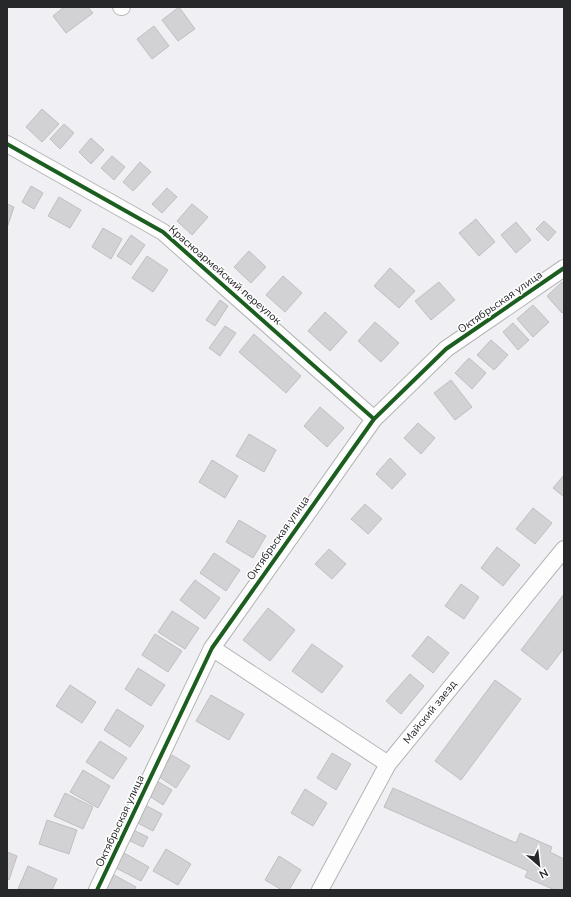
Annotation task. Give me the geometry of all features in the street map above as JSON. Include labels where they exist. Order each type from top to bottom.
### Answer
[{"type":"street","name":"Красноармейский переулок","points":[[7,144],[163,232],[374,419]]},
{"type":"street","name":"Октябрьская улица","points":[[97,890],[212,648],[374,419],[446,349],[564,268]]},
{"type":"street","name":"Майский заезд","points":[[320,890],[388,764],[564,548]]},
{"type":"street","points":[[212,648],[388,764]]},
{"type":"building","points":[[64,7],[88,7],[93,13],[66,33],[53,16]]},
{"type":"building","points":[[179,7],[195,29],[178,41],[162,20]]},
{"type":"building","points":[[154,26],[169,46],[152,59],[137,39]]},
{"type":"building","points":[[42,109],[59,124],[42,142],[26,127]]},
{"type":"building","points":[[64,124],[74,133],[60,149],[50,139]]},
{"type":"building","points":[[91,138],[104,150],[91,164],[79,152]]},
{"type":"building","points":[[112,156],[125,167],[114,180],[101,168]]},
{"type":"building","points":[[140,162],[151,172],[133,191],[123,182]]},
{"type":"building","points":[[31,186],[43,193],[34,209],[22,202]]},
{"type":"building","points":[[167,188],[177,197],[162,213],[152,204]]},
{"type":"building","points":[[59,197],[81,210],[70,228],[48,216]]},
{"type":"building","points":[[7,204],[14,207],[7,228]]},
{"type":"building","points":[[192,204],[208,217],[192,235],[177,221]]},
{"type":"building","points":[[476,219],[495,242],[479,256],[459,233]]},
{"type":"building","points":[[544,221],[556,232],[548,241],[536,229]]},
{"type":"building","points":[[516,222],[531,240],[516,253],[501,235]]},
{"type":"building","points":[[103,228],[122,239],[111,259],[92,247]]},
{"type":"building","points":[[131,235],[145,245],[131,265],[117,256]]},
{"type":"building","points":[[249,251],[266,267],[251,283],[234,267]]},
{"type":"building","points":[[147,256],[168,270],[153,292],[132,278]]},
{"type":"building","points":[[390,268],[415,291],[399,308],[374,286]]},
{"type":"building","points":[[283,276],[302,293],[285,312],[266,295]]},
{"type":"building","points":[[439,282],[455,300],[431,320],[415,301]]},
{"type":"building","points":[[562,282],[564,284],[564,311],[562,313],[547,296]]},
{"type":"building","points":[[220,300],[228,306],[215,326],[206,320]]},
{"type":"building","points":[[533,305],[549,322],[533,337],[517,319]]},
{"type":"building","points":[[325,312],[347,332],[330,351],[308,331]]},
{"type":"building","points":[[375,322],[399,343],[381,362],[358,341]]},
{"type":"building","points":[[513,323],[529,340],[518,350],[503,332]]},
{"type":"building","points":[[225,326],[236,333],[220,356],[209,348]]},
{"type":"building","points":[[254,334],[301,376],[286,393],[239,352]]},
{"type":"building","points":[[491,340],[508,355],[494,370],[477,355]]},
{"type":"building","points":[[469,358],[486,373],[472,389],[455,373]]},
{"type":"building","points":[[451,380],[472,407],[455,420],[434,393]]},
{"type":"building","points":[[320,407],[344,428],[327,447],[304,426]]},
{"type":"building","points":[[418,423],[435,438],[421,454],[404,438]]},
{"type":"building","points":[[249,434],[276,450],[264,472],[236,456]]},
{"type":"building","points":[[390,458],[406,474],[392,489],[376,474]]},
{"type":"building","points":[[212,460],[238,476],[225,498],[199,482]]},
{"type":"building","points":[[564,475],[564,497],[553,488]]},
{"type":"building","points":[[365,504],[382,519],[368,534],[351,519]]},
{"type":"building","points":[[533,508],[552,523],[535,544],[516,529]]},
{"type":"building","points":[[239,520],[266,536],[253,558],[226,542]]},
{"type":"building","points":[[497,547],[520,565],[503,586],[481,568]]},
{"type":"building","points":[[329,549],[346,564],[332,579],[315,564]]},
{"type":"building","points":[[214,553],[240,570],[226,591],[200,573]]},
{"type":"building","points":[[195,580],[220,598],[205,619],[180,600]]},
{"type":"building","points":[[461,584],[479,597],[464,619],[445,606]]},
{"type":"building","points":[[564,594],[564,648],[547,670],[521,650]]},
{"type":"building","points":[[268,608],[295,630],[270,661],[243,640]]},
{"type":"building","points":[[172,611],[199,628],[185,649],[158,632]]},
{"type":"building","points":[[155,634],[182,651],[168,672],[142,655]]},
{"type":"building","points":[[428,636],[449,653],[433,673],[412,656]]},
{"type":"building","points":[[312,644],[343,666],[322,693],[292,671]]},
{"type":"building","points":[[138,668],[165,685],[151,706],[125,689]]},
{"type":"building","points":[[410,674],[424,686],[401,714],[386,701]]},
{"type":"building","points":[[495,680],[521,699],[461,780],[435,761]]},
{"type":"building","points":[[70,685],[96,702],[82,723],[56,706]]},
{"type":"building","points":[[211,695],[244,714],[229,740],[196,721]]},
{"type":"building","points":[[117,709],[144,726],[130,747],[104,730]]},
{"type":"building","points":[[100,741],[127,758],[113,779],[86,762]]},
{"type":"building","points":[[332,753],[351,764],[336,790],[317,778]]},
{"type":"building","points":[[172,755],[190,766],[176,788],[158,776]]},
{"type":"building","points":[[83,770],[110,786],[98,808],[70,792]]},
{"type":"building","points":[[157,781],[172,790],[163,805],[148,795]]},
{"type":"building","points":[[393,788],[516,843],[520,833],[552,847],[550,852],[564,859],[564,890],[555,890],[525,877],[528,871],[384,807]]},
{"type":"building","points":[[305,789],[327,803],[313,826],[291,813]]},
{"type":"building","points":[[65,793],[93,807],[83,829],[54,816]]},
{"type":"building","points":[[143,804],[162,814],[153,831],[134,821]]},
{"type":"building","points":[[47,820],[77,830],[69,854],[39,844]]},
{"type":"building","points":[[131,829],[148,837],[143,847],[126,839]]},
{"type":"building","points":[[166,849],[191,864],[178,885],[153,871]]},
{"type":"building","points":[[7,852],[17,856],[9,880],[7,879]]},
{"type":"building","points":[[124,853],[149,867],[141,881],[116,868]]},
{"type":"building","points":[[279,856],[301,870],[289,890],[282,890],[265,880]]},
{"type":"building","points":[[28,866],[57,879],[52,890],[18,889]]},
{"type":"building","points":[[114,875],[136,887],[134,890],[106,890]]},
{"type":"cycle path","points":[[7,144],[163,232],[374,419]]},
{"type":"cycle path","points":[[97,890],[212,648],[374,419],[446,349],[564,268]]}]
